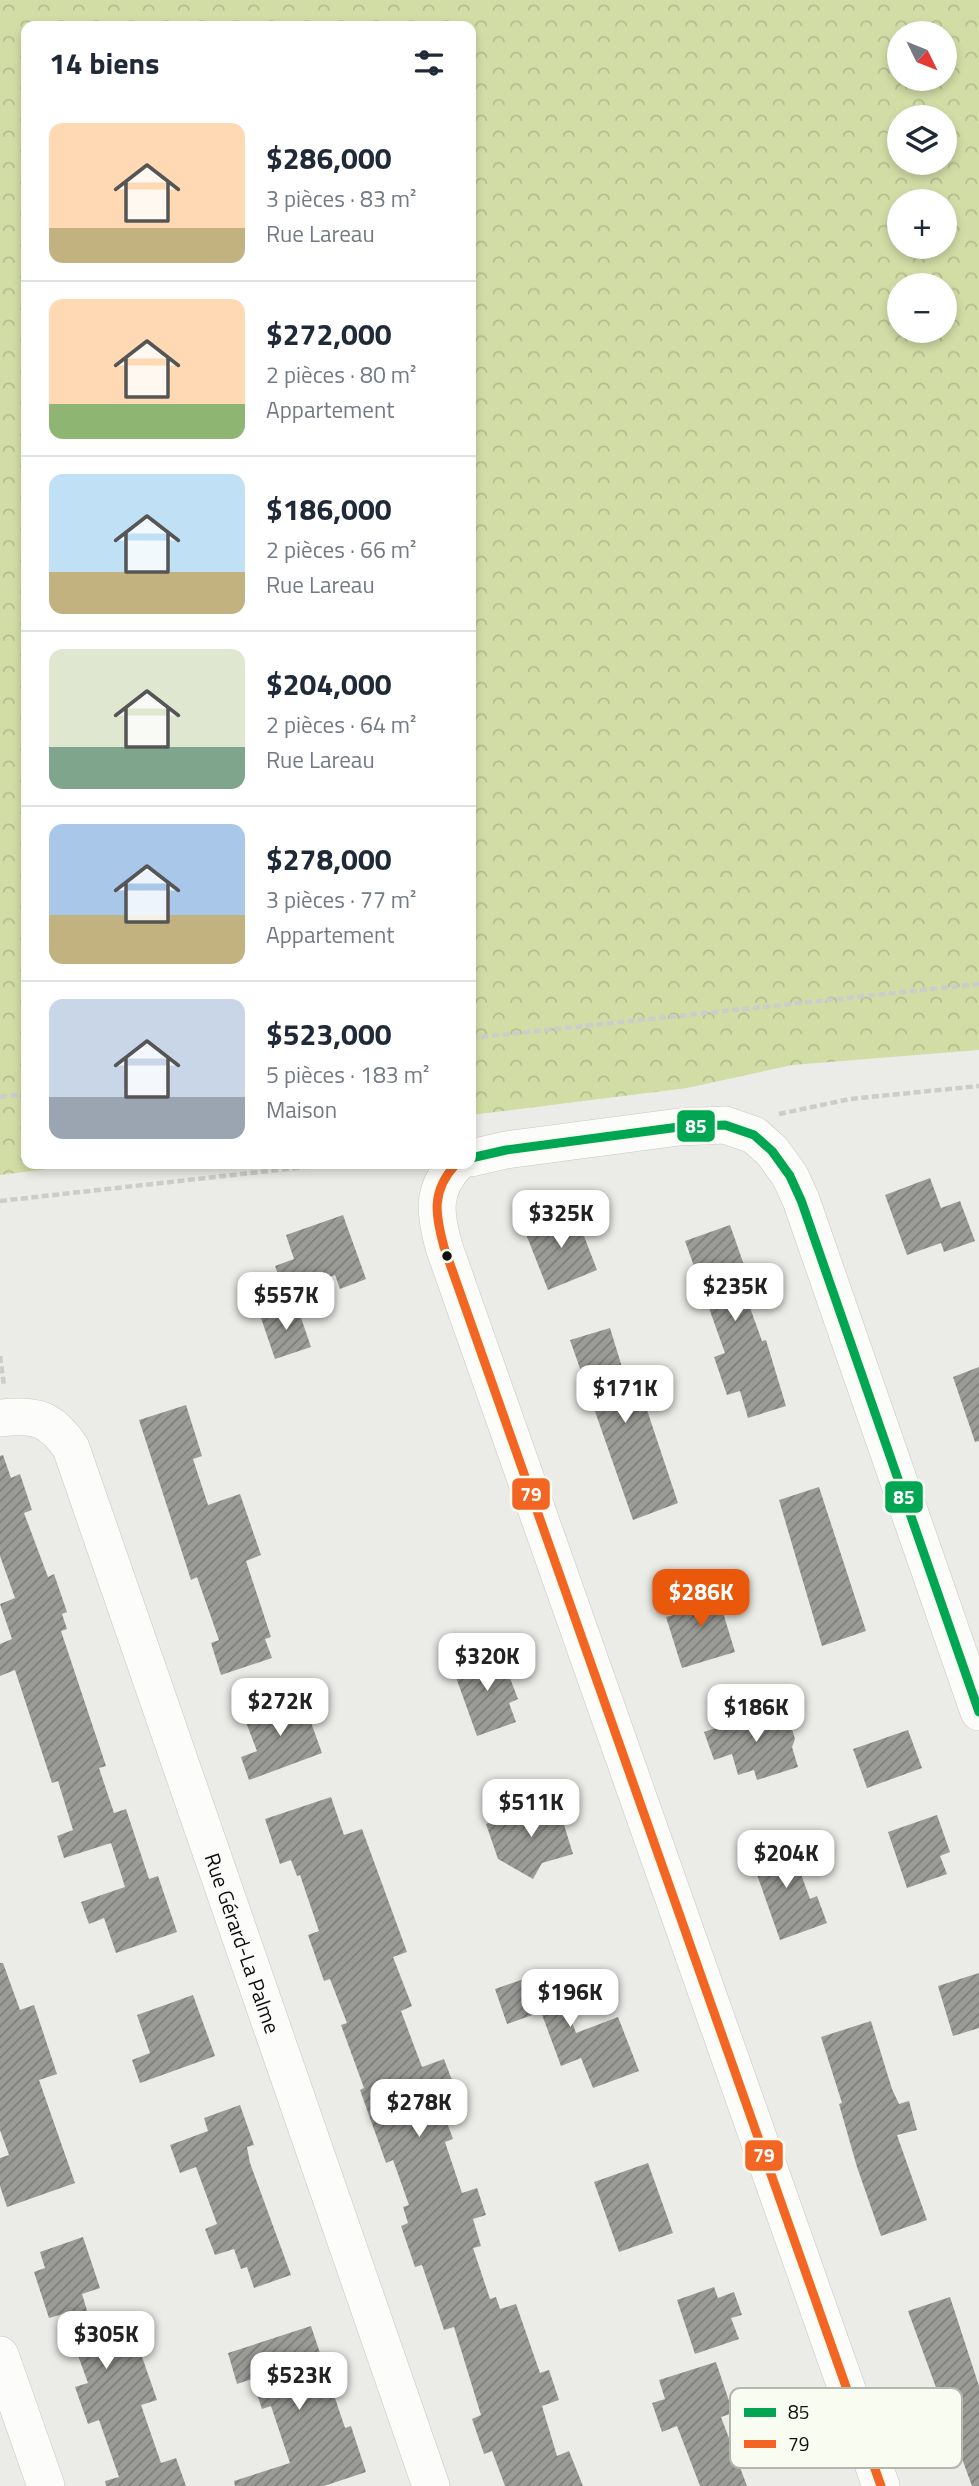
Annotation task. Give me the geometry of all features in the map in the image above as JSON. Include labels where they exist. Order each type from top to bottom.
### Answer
[{"type":"street","points":[[476,1157],[506,1150],[679,1127],[725,1125],[754,1135],[782,1163],[801,1200],[979,1713]]},
{"type":"street","points":[[451,1169],[442,1181],[435,1199],[435,1214],[444,1247],[846,2388]]},
{"type":"street","name":"Rue Gérard-La Palme","points":[[17,1417],[57,1427],[71,1448],[431,2486]]},
{"type":"street","points":[[0,2355],[46,2486]]},
{"type":"street","points":[[875,2468],[881,2486]]},
{"type":"path","points":[[476,1037],[979,984]]},
{"type":"path","points":[[754,1135],[773,1115],[850,1099],[979,1086]]},
{"type":"path","points":[[0,1097],[21,1095]]},
{"type":"path","points":[[0,1202],[288,1169]]},
{"type":"green space","points":[[0,0],[979,0],[979,1050],[792,1065],[687,1088],[476,1114],[476,21],[21,21],[21,1169],[48,1169],[0,1175]]},
{"type":"building","points":[[930,1178],[941,1208],[960,1201],[975,1241],[944,1252],[941,1243],[907,1255],[885,1195]]},
{"type":"building","points":[[574,1210],[597,1270],[548,1290],[524,1229]]},
{"type":"building","points":[[343,1215],[366,1279],[340,1289],[335,1275],[285,1293],[275,1266],[294,1259],[286,1235]]},
{"type":"building","points":[[730,1225],[751,1285],[743,1288],[762,1341],[766,1340],[786,1406],[748,1418],[740,1391],[727,1395],[714,1357],[725,1353],[685,1241]]},
{"type":"building","points":[[297,1306],[311,1347],[275,1359],[261,1318]]},
{"type":"building","points":[[610,1328],[626,1380],[636,1377],[678,1503],[633,1520],[570,1340]]},
{"type":"building","points":[[979,1367],[979,1441],[975,1442],[953,1377]]},
{"type":"building","points":[[186,1405],[202,1456],[193,1459],[208,1505],[240,1494],[261,1555],[246,1561],[271,1637],[265,1639],[272,1658],[221,1675],[211,1643],[219,1640],[197,1577],[191,1580],[139,1420]]},
{"type":"building","points":[[3,1455],[11,1478],[20,1474],[32,1510],[24,1513],[48,1577],[54,1574],[67,1612],[62,1614],[67,1629],[61,1631],[106,1766],[99,1768],[114,1813],[126,1809],[149,1879],[158,1876],[177,1932],[116,1953],[104,1918],[89,1924],[81,1902],[125,1887],[111,1843],[64,1858],[57,1836],[73,1830],[58,1781],[52,1783],[15,1670],[0,1676],[0,1644],[12,1639],[0,1604],[15,1598],[0,1556],[0,1456]]},
{"type":"building","points":[[819,1487],[866,1631],[822,1646],[779,1500]]},
{"type":"building","points":[[714,1583],[735,1652],[682,1668],[666,1617],[695,1609],[689,1591]]},
{"type":"building","points":[[500,1652],[518,1699],[509,1703],[516,1722],[477,1736],[453,1669]]},
{"type":"building","points":[[301,1695],[322,1753],[249,1780],[241,1757],[257,1751],[244,1717]]},
{"type":"building","points":[[779,1707],[785,1727],[792,1729],[795,1739],[792,1747],[798,1767],[757,1780],[754,1770],[738,1775],[732,1754],[714,1760],[704,1732]]},
{"type":"building","points":[[908,1730],[922,1768],[867,1788],[853,1749]]},
{"type":"building","points":[[331,1797],[344,1835],[362,1829],[407,1952],[393,1957],[412,2006],[401,2011],[422,2067],[444,2059],[456,2091],[438,2098],[453,2139],[445,2142],[462,2193],[477,2188],[486,2215],[473,2219],[481,2246],[473,2248],[490,2299],[496,2297],[500,2309],[516,2304],[540,2373],[549,2370],[559,2400],[542,2406],[557,2456],[569,2451],[583,2486],[505,2486],[492,2451],[484,2454],[472,2419],[481,2415],[454,2327],[444,2330],[422,2265],[415,2267],[401,2226],[408,2223],[403,2207],[409,2205],[393,2160],[386,2163],[360,2090],[364,2088],[341,2025],[347,2023],[330,1979],[324,1981],[308,1935],[319,1931],[300,1875],[297,1876],[291,1860],[280,1864],[265,1819]]},
{"type":"building","points":[[557,1802],[573,1854],[542,1863],[533,1879],[498,1859],[486,1824]]},
{"type":"building","points":[[937,1815],[950,1852],[940,1856],[947,1874],[907,1888],[888,1832]]},
{"type":"building","points":[[788,1838],[810,1899],[817,1896],[827,1923],[780,1940],[749,1852]]},
{"type":"building","points":[[0,1963],[3,1963],[20,2010],[34,2005],[57,2074],[39,2080],[75,2183],[7,2207],[0,2186],[0,2158],[9,2155],[0,2130]]},
{"type":"building","points":[[553,1969],[576,2033],[618,2017],[639,2071],[593,2088],[581,2058],[561,2066],[541,2012],[507,2024],[495,1989]]},
{"type":"building","points":[[979,1973],[979,2028],[953,2036],[938,1986]]},
{"type":"building","points":[[193,1995],[215,2056],[140,2083],[132,2060],[150,2053],[137,2015]]},
{"type":"building","points":[[871,2021],[899,2104],[909,2101],[917,2130],[897,2135],[927,2220],[881,2236],[857,2167],[839,2104],[842,2103],[821,2037]]},
{"type":"building","points":[[240,2105],[254,2145],[247,2147],[250,2163],[291,2275],[254,2288],[247,2267],[241,2269],[234,2249],[215,2255],[205,2229],[217,2224],[196,2167],[180,2173],[170,2145],[208,2131],[204,2118]]},
{"type":"building","points":[[648,2163],[673,2233],[619,2252],[594,2182]]},
{"type":"building","points":[[83,2237],[100,2288],[82,2294],[96,2340],[132,2328],[157,2400],[141,2405],[161,2463],[176,2458],[186,2486],[106,2486],[105,2481],[119,2477],[99,2420],[88,2424],[75,2387],[88,2383],[63,2314],[49,2318],[34,2272],[45,2268],[40,2252]]},
{"type":"building","points":[[714,2287],[718,2298],[734,2292],[742,2315],[731,2318],[739,2339],[695,2354],[677,2300]]},
{"type":"building","points":[[950,2297],[979,2386],[979,2486],[972,2486],[962,2459],[962,2388],[936,2388],[908,2311]]},
{"type":"building","points":[[311,2326],[345,2428],[351,2426],[366,2472],[324,2486],[235,2486],[234,2481],[290,2463],[271,2406],[262,2409],[252,2379],[237,2384],[228,2353]]},
{"type":"building","points":[[716,2362],[730,2404],[730,2414],[721,2417],[730,2441],[730,2468],[740,2468],[747,2486],[700,2486],[677,2426],[662,2432],[652,2403],[665,2399],[659,2380]]},
{"type":"transit line","name":"85","points":[[476,1157],[506,1150],[679,1127],[725,1125],[754,1135],[772,1151],[790,1176],[801,1200],[979,1712]]},
{"type":"transit line","name":"79","points":[[452,1169],[442,1184],[437,1203],[444,1247],[846,2388]]},
{"type":"transit line","name":"79","points":[[875,2468],[881,2486]]}]
